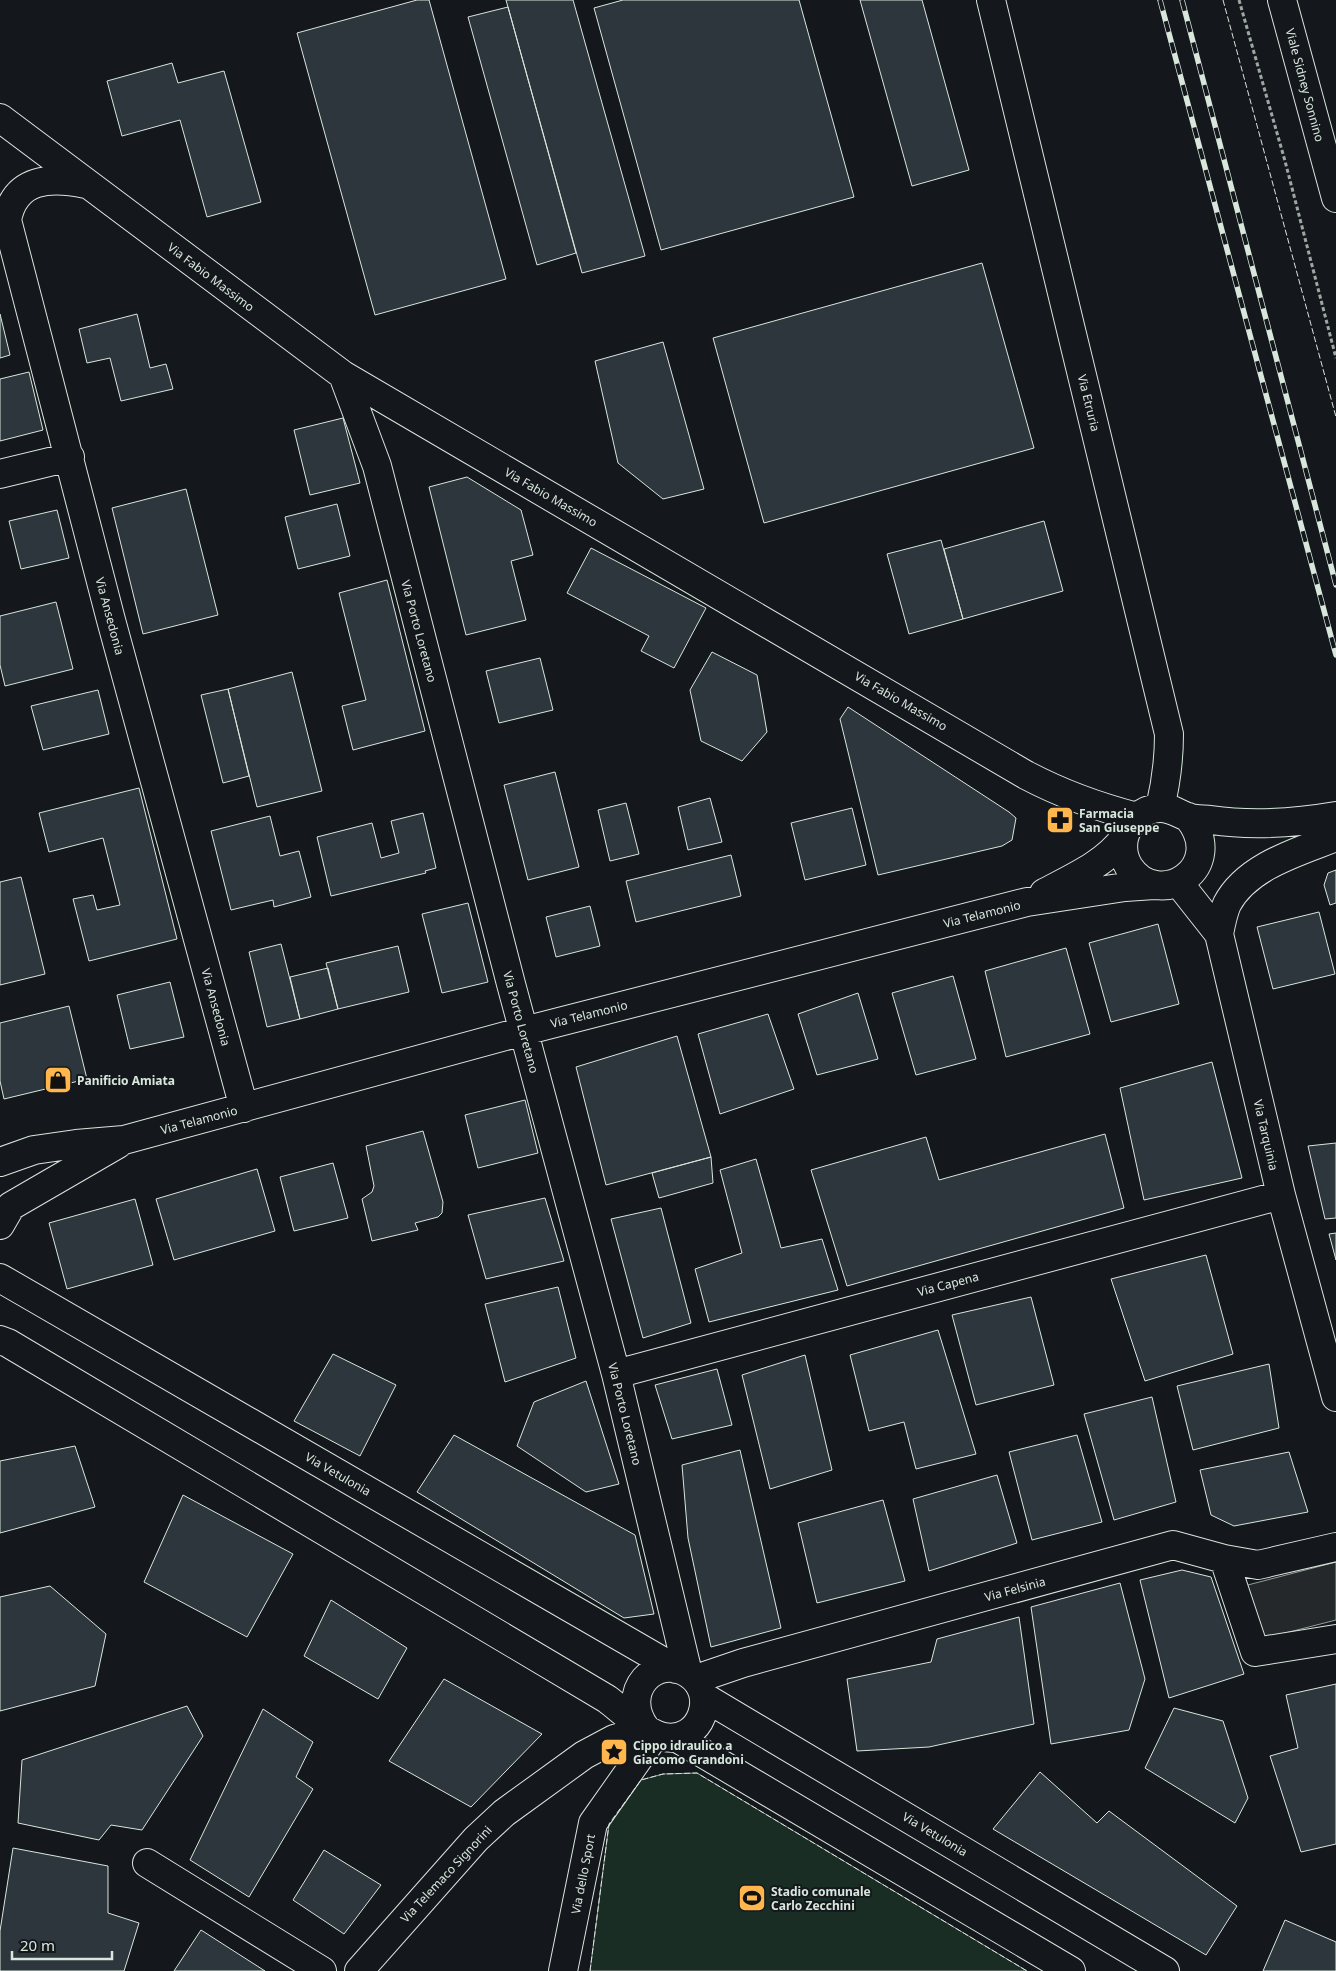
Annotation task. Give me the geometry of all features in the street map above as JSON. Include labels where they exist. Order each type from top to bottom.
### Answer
[{"type":"street","name":"Via Etruria","points":[[991,0],[1169,734],[1169,759],[1140,821]]},
{"type":"street","name":"Viale Sidney Sonnino","points":[[1282,0],[1336,198]]},
{"type":"street","name":"Via Fabio Massimo","points":[[0,118],[343,375],[1026,775],[1059,792],[1140,821]]},
{"type":"street","name":"Via Ansedonia","points":[[86,184],[62,180],[43,181],[26,188],[13,200],[7,220],[10,269],[70,457],[113,629],[244,1108]]},
{"type":"street","name":"Via Porto Loretano","points":[[343,375],[377,466],[616,1374],[691,1680]]},
{"type":"street","points":[[0,474],[70,457]]},
{"type":"street","points":[[1179,812],[1188,817],[1196,827],[1200,840],[1201,852],[1197,865],[1189,875],[1166,884],[1142,881],[1133,873],[1126,862],[1123,851],[1140,821],[1179,812]]},
{"type":"street","points":[[1188,817],[1255,824],[1336,816]]},
{"type":"street","name":"Via Telamonio","points":[[1028,902],[1077,875],[1115,850],[1140,821]]},
{"type":"street","points":[[1218,934],[1226,906],[1242,884],[1270,864],[1336,837]]},
{"type":"street","name":"Via Telamonio","points":[[5,1157],[58,1146],[124,1140],[524,1030],[1028,902],[1125,887],[1166,884]]},
{"type":"street","name":"Via Tarquinia","points":[[1166,884],[1218,934],[1281,1195],[1336,1397]]},
{"type":"street","name":"Via Telamonio","points":[[0,1225],[11,1206],[124,1140]]},
{"type":"street","name":"Via Capena","points":[[616,1374],[1281,1195]]},
{"type":"street","name":"Via Vetulonia","points":[[0,1278],[691,1680],[1165,1971]]},
{"type":"street","points":[[0,1340],[599,1694],[659,1734],[1071,1971]]},
{"type":"street","name":"Via Felsinia","points":[[691,1680],[743,1663],[1173,1545],[1224,1559],[1258,1564],[1336,1547]]},
{"type":"street","points":[[1224,1559],[1254,1652],[1336,1639]]},
{"type":"street","points":[[664,1669],[691,1680],[705,1708],[702,1718],[696,1727],[687,1734],[659,1734],[639,1720],[635,1699],[638,1688],[645,1679],[654,1672],[664,1669]]},
{"type":"street","name":"Via Telemaco Signorini","points":[[359,1971],[476,1839],[504,1813],[584,1755],[614,1739],[659,1734]]},
{"type":"street","name":"Via dello Sport","points":[[564,1971],[594,1823],[659,1734]]},
{"type":"street","points":[[147,1863],[322,1971]]},
{"type":"path","points":[[1239,0],[1285,161],[1336,358]]},
{"type":"green space","name":"Stadio comunale Carlo Zecchini","points":[[697,1773],[1027,1971],[590,1971],[609,1824],[641,1780],[663,1774]]},
{"type":"shaded area","points":[[1336,1562],[1336,1620],[1258,1640],[1244,1586]]},
{"type":"building","points":[[417,0],[429,0],[506,279],[375,315],[297,33]]},
{"type":"building","points":[[506,0],[573,0],[645,256],[582,273]]},
{"type":"building","points":[[623,0],[799,0],[854,197],[661,250],[594,8]]},
{"type":"building","points":[[860,0],[922,0],[969,170],[912,186]]},
{"type":"building","points":[[508,7],[576,253],[537,265],[468,17]]},
{"type":"building","points":[[172,63],[178,83],[224,71],[261,202],[207,217],[180,120],[122,136],[107,81]]},
{"type":"building","points":[[982,263],[1034,448],[764,523],[713,338]]},
{"type":"building","points":[[0,314],[10,355],[0,358]]},
{"type":"building","points":[[137,314],[150,368],[166,364],[173,389],[121,401],[110,358],[87,363],[79,329]]},
{"type":"building","points":[[663,342],[704,489],[663,499],[618,463],[595,361]]},
{"type":"building","points":[[29,372],[43,430],[0,441],[0,379]]},
{"type":"building","points":[[343,418],[360,483],[310,495],[294,430]]},
{"type":"building","points":[[467,477],[521,510],[533,555],[511,561],[526,620],[466,635],[429,487]]},
{"type":"building","points":[[186,489],[218,615],[143,634],[112,508]]},
{"type":"building","points":[[337,504],[350,556],[298,569],[285,517]]},
{"type":"building","points":[[57,510],[69,558],[21,569],[9,521]]},
{"type":"building","points":[[1044,521],[1063,591],[963,619],[944,549]]},
{"type":"building","points":[[941,540],[963,619],[909,634],[887,554]]},
{"type":"building","points":[[591,548],[706,608],[674,668],[641,651],[649,636],[567,593]]},
{"type":"building","points":[[387,580],[425,731],[353,750],[342,706],[366,700],[339,593]]},
{"type":"building","points":[[56,602],[73,669],[5,686],[0,665],[0,616]]},
{"type":"building","points":[[712,652],[757,675],[767,732],[742,761],[701,741],[690,690]]},
{"type":"building","points":[[540,658],[553,710],[499,723],[486,671]]},
{"type":"building","points":[[292,672],[322,791],[257,807],[228,689]]},
{"type":"building","points":[[228,689],[249,776],[223,783],[201,695]]},
{"type":"building","points":[[98,690],[109,734],[43,750],[31,706]]},
{"type":"building","points":[[848,707],[1009,812],[1016,818],[1012,840],[1002,846],[878,875],[840,719]]},
{"type":"building","points":[[555,772],[579,867],[528,880],[504,785]]},
{"type":"building","points":[[139,788],[177,939],[89,961],[73,899],[93,895],[97,910],[120,905],[103,838],[49,852],[39,813]]},
{"type":"building","points":[[710,798],[722,842],[688,850],[678,807]]},
{"type":"building","points":[[626,803],[639,854],[610,861],[598,810]]},
{"type":"building","points":[[852,808],[866,865],[805,880],[791,823]]},
{"type":"building","points":[[423,813],[436,868],[425,871],[426,873],[331,896],[317,837],[372,823],[381,858],[399,853],[391,821]]},
{"type":"building","points":[[270,816],[280,856],[299,851],[311,897],[274,907],[273,900],[231,910],[211,831]]},
{"type":"building","points":[[731,855],[741,896],[636,922],[626,881]]},
{"type":"building","points":[[1336,870],[1336,903],[1330,905],[1324,885],[1328,873]]},
{"type":"building","points":[[21,877],[45,974],[0,985],[0,882]]},
{"type":"building","points":[[468,903],[488,982],[442,993],[422,914]]},
{"type":"building","points":[[590,906],[600,946],[556,957],[546,917]]},
{"type":"building","points":[[1319,912],[1335,974],[1273,989],[1257,927]]},
{"type":"building","points":[[1158,924],[1179,1004],[1111,1022],[1089,943]]},
{"type":"building","points":[[281,944],[300,1019],[267,1027],[249,952]]},
{"type":"building","points":[[398,946],[409,992],[338,1009],[326,963]]},
{"type":"building","points":[[1066,948],[1090,1034],[1006,1057],[985,971]]},
{"type":"building","points":[[328,968],[338,1009],[300,1019],[290,977]]},
{"type":"building","points":[[953,976],[976,1059],[916,1075],[892,993]]},
{"type":"building","points":[[170,982],[184,1037],[130,1049],[117,995]]},
{"type":"building","points":[[858,993],[878,1059],[817,1075],[798,1014]]},
{"type":"building","points":[[69,1006],[87,1079],[4,1099],[0,1081],[0,1023]]},
{"type":"building","points":[[768,1014],[794,1089],[720,1114],[698,1034]]},
{"type":"building","points":[[677,1036],[711,1157],[606,1185],[576,1067]]},
{"type":"building","points":[[1212,1062],[1242,1178],[1144,1200],[1120,1088]]},
{"type":"building","points":[[525,1100],[538,1153],[478,1168],[465,1115]]},
{"type":"building","points":[[423,1131],[443,1202],[442,1213],[438,1217],[415,1223],[418,1230],[372,1241],[362,1199],[372,1192],[374,1186],[366,1146]]},
{"type":"building","points":[[1105,1134],[1124,1208],[847,1286],[811,1170],[926,1137],[939,1180]]},
{"type":"building","points":[[1336,1143],[1336,1218],[1325,1219],[1308,1146]]},
{"type":"building","points":[[711,1157],[713,1183],[659,1198],[652,1173]]},
{"type":"building","points":[[756,1159],[781,1248],[822,1239],[838,1290],[709,1322],[695,1269],[742,1253],[720,1170]]},
{"type":"building","points":[[333,1163],[348,1218],[294,1231],[280,1177]]},
{"type":"building","points":[[257,1169],[275,1231],[174,1260],[156,1199]]},
{"type":"building","points":[[545,1198],[564,1261],[486,1279],[468,1215]]},
{"type":"building","points":[[135,1199],[153,1265],[67,1289],[49,1223]]},
{"type":"building","points":[[661,1208],[691,1323],[643,1338],[611,1219]]},
{"type":"building","points":[[1336,1233],[1336,1260],[1329,1234]]},
{"type":"building","points":[[1206,1255],[1233,1354],[1145,1381],[1111,1279]]},
{"type":"building","points":[[558,1287],[576,1358],[505,1382],[485,1304]]},
{"type":"building","points":[[1031,1297],[1054,1385],[976,1405],[952,1315]]},
{"type":"building","points":[[938,1330],[976,1454],[916,1469],[904,1422],[869,1431],[850,1355]]},
{"type":"building","points":[[333,1354],[396,1385],[360,1456],[294,1421]]},
{"type":"building","points":[[805,1355],[832,1470],[770,1489],[742,1375]]},
{"type":"building","points":[[1269,1364],[1279,1428],[1193,1450],[1177,1386]]},
{"type":"building","points":[[717,1369],[732,1425],[672,1439],[655,1385]]},
{"type":"building","points":[[586,1381],[619,1484],[586,1492],[517,1446],[534,1402]]},
{"type":"building","points":[[1152,1397],[1176,1502],[1114,1520],[1084,1414]]},
{"type":"building","points":[[454,1435],[635,1535],[654,1614],[624,1618],[417,1492]]},
{"type":"building","points":[[1077,1435],[1102,1522],[1032,1540],[1009,1452]]},
{"type":"building","points":[[75,1446],[95,1507],[0,1533],[0,1461]]},
{"type":"building","points":[[740,1450],[781,1628],[711,1647],[688,1538],[682,1465]]},
{"type":"building","points":[[1289,1452],[1308,1512],[1234,1526],[1211,1515],[1200,1470]]},
{"type":"building","points":[[997,1475],[1017,1543],[929,1571],[913,1499]]},
{"type":"building","points":[[183,1495],[293,1554],[247,1637],[144,1582]]},
{"type":"building","points":[[883,1500],[905,1581],[817,1603],[798,1523]]},
{"type":"building","points":[[1182,1570],[1211,1577],[1244,1674],[1169,1698],[1140,1580]]},
{"type":"building","points":[[1120,1583],[1145,1679],[1129,1730],[1051,1744],[1031,1607]]},
{"type":"building","points":[[50,1586],[106,1634],[95,1686],[0,1711],[0,1597]]},
{"type":"building","points":[[331,1600],[407,1648],[378,1699],[304,1656]]},
{"type":"building","points":[[1019,1617],[1034,1724],[929,1747],[857,1751],[847,1679],[931,1662],[937,1639]]},
{"type":"building","points":[[444,1679],[542,1734],[471,1807],[389,1761]]},
{"type":"building","points":[[1336,1684],[1336,1844],[1301,1852],[1270,1756],[1298,1748],[1286,1695]]},
{"type":"building","points":[[187,1706],[203,1736],[142,1830],[111,1825],[99,1840],[18,1823],[22,1760]]},
{"type":"building","points":[[1174,1708],[1223,1721],[1248,1798],[1235,1823],[1145,1768]]},
{"type":"building","points":[[263,1709],[313,1742],[296,1777],[313,1789],[249,1897],[190,1860]]},
{"type":"building","points":[[1040,1772],[1097,1823],[1109,1811],[1237,1906],[1206,1955],[993,1829]]},
{"type":"building","points":[[13,1848],[108,1866],[108,1913],[139,1923],[124,1971],[0,1971],[0,1931]]},
{"type":"building","points":[[324,1850],[381,1885],[344,1934],[293,1900]]},
{"type":"building","points":[[1285,1920],[1336,1942],[1336,1971],[1263,1971]]},
{"type":"building","points":[[201,1930],[265,1971],[174,1971]]},
{"type":"railway","points":[[1160,0],[1336,655]]},
{"type":"railway","points":[[1182,0],[1336,585]]},
{"type":"fence","points":[[1223,0],[1336,417]]},
{"type":"fence","points":[[590,1971],[609,1824],[641,1780],[663,1774],[697,1773],[1027,1971]]},
{"type":"place","name":"Farmacia San Giuseppe","points":[[1060,820]]},
{"type":"place","name":"Panificio Amiata","points":[[58,1080]]},
{"type":"place","name":"Cippo idraulico a Giacomo Grandoni","points":[[614,1752]]},
{"type":"place","name":"Stadio comunale Carlo Zecchini","points":[[752,1898]]}]
